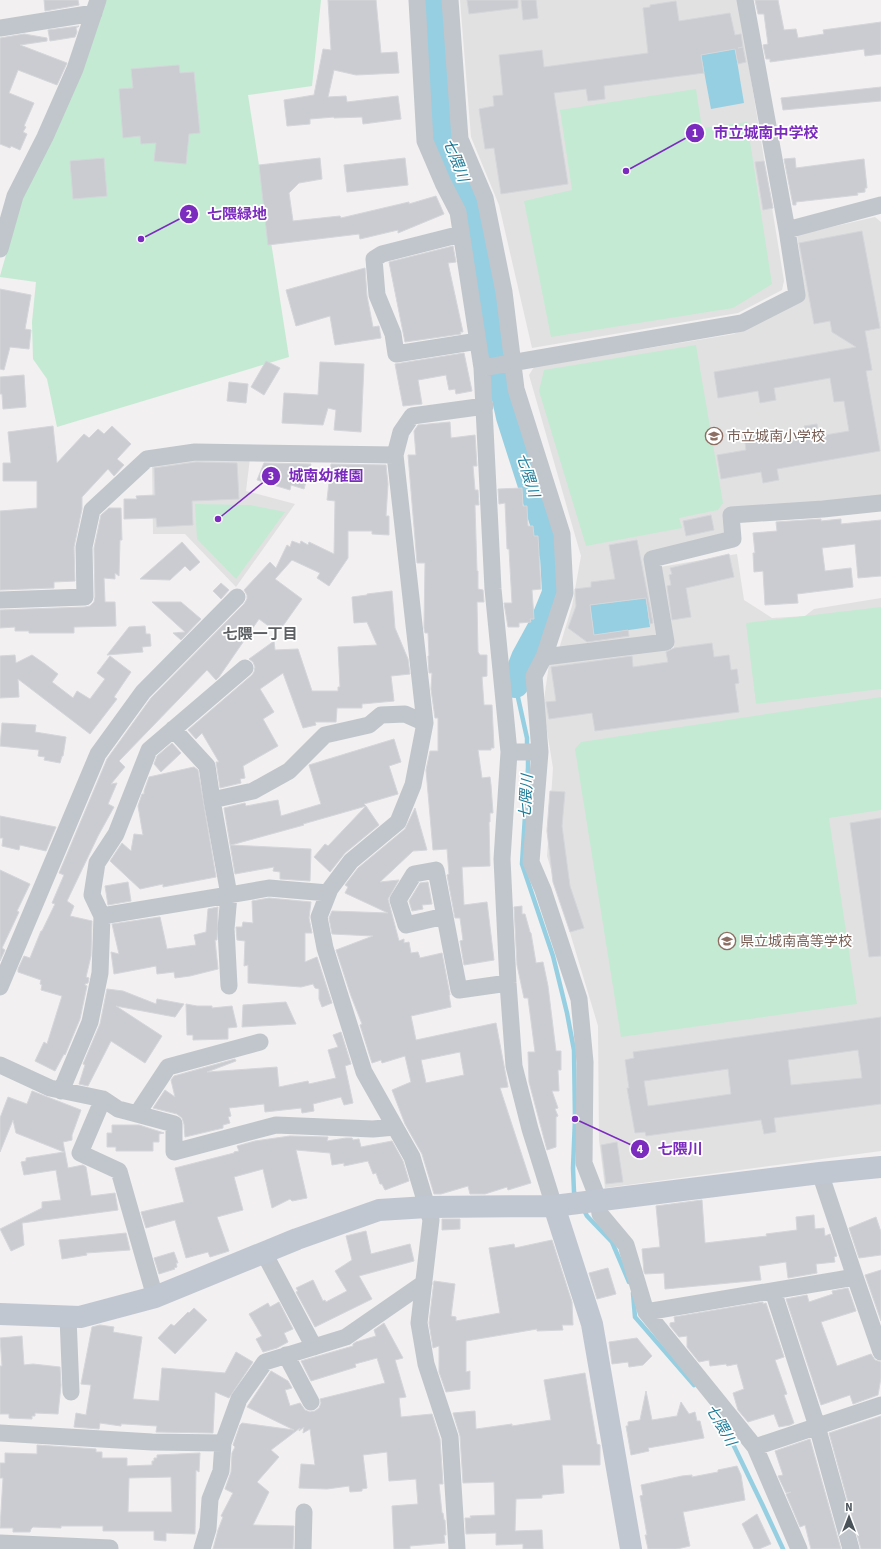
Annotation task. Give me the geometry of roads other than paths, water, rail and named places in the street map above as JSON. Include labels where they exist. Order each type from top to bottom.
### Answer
[{"type":"street","points":[[417,0],[425,141],[443,183],[458,212],[482,368],[493,589],[525,752],[531,862],[543,890],[579,999],[585,1062],[584,1163],[593,1200],[600,1214],[626,1246],[646,1312],[754,1447],[799,1549]]},
{"type":"street","points":[[450,0],[460,139],[485,198],[504,292],[516,389],[562,534],[565,593],[544,657],[534,676],[525,752],[502,858],[514,1066],[530,1129],[559,1205],[592,1324],[631,1549]]},
{"type":"street","points":[[482,368],[742,323],[797,295],[787,230],[745,0]]},
{"type":"street","points":[[0,28],[96,6]]},
{"type":"street","points":[[0,249],[15,196],[45,137],[75,69],[96,6]]},
{"type":"street","points":[[787,230],[881,205]]},
{"type":"street","points":[[461,234],[382,254],[374,259],[377,295],[393,334],[396,354],[478,342]]},
{"type":"street","points":[[457,1549],[450,1438],[426,1364],[420,1323],[431,1220],[412,1157],[364,1072],[325,948],[319,917],[328,893],[351,861],[398,822],[413,785],[425,723],[395,455],[400,432],[412,416],[485,406]]},
{"type":"street","points":[[0,600],[85,597],[84,547],[92,510],[147,459],[195,452],[395,455]]},
{"type":"street","points":[[544,657],[666,642],[652,559],[733,539],[731,515],[823,509],[881,502]]},
{"type":"street","points":[[0,987],[98,754],[143,692],[237,597]]},
{"type":"street","points":[[61,1091],[90,1022],[100,973],[102,916],[92,895],[97,863],[116,834],[149,750],[245,668]]},
{"type":"street","points":[[212,800],[253,791],[289,771],[325,735],[369,725],[381,715],[405,714],[425,723]]},
{"type":"street","points":[[173,729],[207,766],[229,895],[226,929],[229,986]]},
{"type":"street","points":[[102,916],[269,888],[328,893]]},
{"type":"street","points":[[445,916],[459,990],[508,982]]},
{"type":"street","points":[[137,1114],[168,1067],[260,1042]]},
{"type":"street","points":[[0,1065],[50,1088],[103,1099],[118,1108],[174,1124],[174,1152],[276,1125],[373,1129],[394,1127]]},
{"type":"street","points":[[103,1099],[80,1153],[119,1171],[155,1297]]},
{"type":"street","points":[[0,1314],[80,1317],[155,1297],[264,1253],[379,1210],[427,1206],[559,1205],[881,1167]]},
{"type":"street","points":[[820,1173],[881,1352]]},
{"type":"street","points":[[264,1253],[314,1347]]},
{"type":"street","points":[[646,1312],[855,1277]]},
{"type":"street","points":[[202,1549],[208,1529],[210,1499],[221,1471],[223,1443],[239,1399],[265,1362],[346,1337],[424,1283]]},
{"type":"street","points":[[774,1291],[817,1426],[851,1549]]},
{"type":"street","points":[[68,1317],[71,1392]]},
{"type":"street","points":[[286,1356],[311,1402]]},
{"type":"street","points":[[754,1447],[881,1406]]},
{"type":"street","points":[[0,1433],[152,1442],[223,1443]]},
{"type":"street","points":[[303,1549],[304,1512]]},
{"type":"street","points":[[0,1543],[110,1548]]},
{"type":"water","points":[[735,49],[744,103],[711,109],[701,55]]},
{"type":"water","points":[[646,598],[650,627],[594,635],[590,605]]},
{"type":"waterway","name":"七隈川","points":[[439,0],[440,84],[447,143],[472,202],[495,317],[500,372],[510,417],[554,557],[556,593],[543,625],[525,658],[515,684]]},
{"type":"waterway","name":"七隈川","points":[[515,684],[527,738],[527,748]]},
{"type":"waterway","name":"七隈川","points":[[528,756],[522,864],[553,956],[567,1013],[574,1050],[575,1119],[573,1168],[574,1192],[578,1198]]},
{"type":"waterway","name":"七隈川","points":[[583,1208],[587,1216],[612,1242],[629,1282]]},
{"type":"waterway","name":"七隈川","points":[[633,1293],[635,1317],[694,1385]]},
{"type":"waterway","name":"七隈川","points":[[718,1413],[783,1549]]},
{"type":"place","name":"市立城南中学校","points":[[626,171]]},
{"type":"place","name":"七隈緑地","points":[[141,239]]},
{"type":"place","name":"市立城南小学校","points":[[714,436]]},
{"type":"place","name":"城南幼稚園","points":[[218,519]]},
{"type":"place","name":"県立城南高等学校","points":[[727,941]]},
{"type":"place","name":"七隈川","points":[[575,1119]]},
{"type":"district","name":"七隈一丁目","points":[[260,634]]}]
